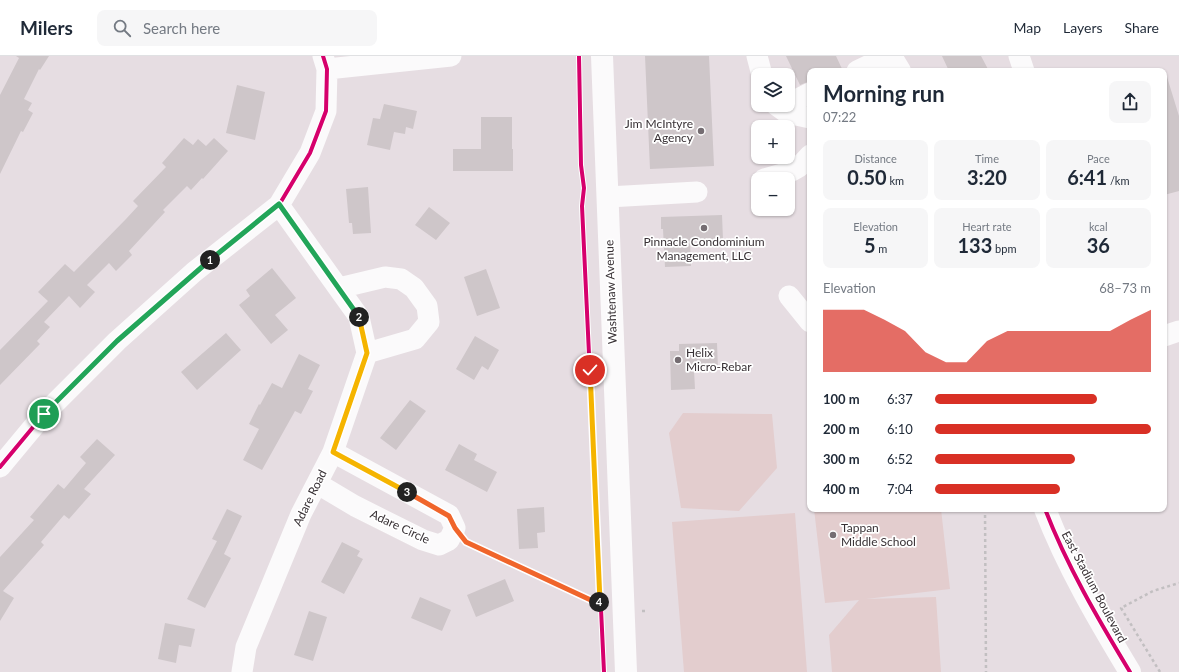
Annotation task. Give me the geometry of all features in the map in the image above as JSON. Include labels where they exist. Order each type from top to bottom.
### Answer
[{"type":"main road","name":"Washtenaw Avenue","points":[[602,56],[626,672]]},
{"type":"main road","points":[[892,56],[898,68]]},
{"type":"main road","name":"East Stadium Boulevard","points":[[1046,512],[1057,540],[1092,608],[1130,672]]},
{"type":"street","points":[[0,467],[44,414],[117,341],[194,272],[279,204],[310,153],[326,111],[325,63],[451,56]]},
{"type":"street","points":[[757,56],[760,68]]},
{"type":"street","points":[[863,68],[888,56]]},
{"type":"street","points":[[1019,56],[1023,68]]},
{"type":"street","points":[[795,100],[807,95]]},
{"type":"street","points":[[790,112],[796,116],[807,118]]},
{"type":"street","points":[[788,172],[799,167],[807,158]]},
{"type":"street","points":[[608,197],[697,192]]},
{"type":"street","points":[[279,204],[359,317],[367,353],[415,339],[430,322],[427,306],[414,288],[401,279],[385,277],[339,288]]},
{"type":"street","points":[[789,296],[807,318]]},
{"type":"street","points":[[1167,335],[1179,331]]},
{"type":"street","name":"Adare Road","points":[[242,672],[246,647],[301,514],[318,484],[333,452],[367,353]]},
{"type":"street","points":[[333,452],[449,516],[455,528]]},
{"type":"street","name":"Adare Circle","points":[[318,484],[355,506],[423,540],[439,544],[449,540],[455,528]]},
{"type":"path","points":[[985,512],[986,672]]},
{"type":"path","points":[[455,528],[466,542],[601,604],[600,596]]},
{"type":"path","points":[[1160,672],[1121,608],[1153,591],[1179,583]]},
{"type":"path","points":[[642,611],[648,611]]},
{"type":"shaded area","points":[[683,413],[772,414],[777,468],[739,511],[681,508],[669,433]]},
{"type":"shaded area","points":[[814,512],[941,512],[950,589],[866,599],[936,597],[941,672],[832,672],[829,635],[859,600],[825,603]]},
{"type":"shaded area","points":[[795,513],[807,672],[684,672],[672,522]]},
{"type":"building","points":[[16,56],[49,56],[40,70],[39,69],[24,99],[32,103],[28,110],[33,113],[23,132],[21,131],[0,174],[0,95],[19,58]]},
{"type":"building","points":[[645,56],[709,56],[714,166],[650,169]]},
{"type":"building","points":[[786,56],[836,56],[842,68],[807,68],[807,82],[800,85],[795,75],[795,68],[792,68]]},
{"type":"building","points":[[942,56],[981,56],[987,68],[948,68]]},
{"type":"building","points":[[1167,77],[1179,116],[1179,191],[1167,194]]},
{"type":"building","points":[[237,85],[265,92],[255,140],[226,133]]},
{"type":"building","points":[[384,104],[417,111],[413,129],[406,127],[405,134],[394,132],[390,150],[367,145],[373,118],[380,119]]},
{"type":"building","points":[[481,117],[512,117],[513,171],[453,171],[453,149],[481,149]]},
{"type":"building","points":[[184,138],[193,145],[198,139],[206,146],[214,138],[228,151],[191,190],[187,186],[163,210],[165,212],[129,251],[132,255],[116,271],[109,263],[87,285],[95,292],[80,308],[69,296],[44,322],[50,327],[37,341],[40,344],[0,385],[0,350],[48,301],[38,292],[65,264],[74,272],[126,219],[138,206],[133,201],[166,167],[162,163]]},
{"type":"building","points":[[368,187],[371,233],[353,234],[352,223],[349,223],[346,189]]},
{"type":"building","points":[[429,207],[450,223],[436,240],[415,225]]},
{"type":"building","points":[[722,215],[723,240],[690,241],[691,266],[665,267],[661,217]]},
{"type":"building","points":[[272,268],[296,298],[275,315],[288,330],[271,344],[239,305],[250,296],[246,290]]},
{"type":"building","points":[[486,269],[500,308],[477,316],[464,277]]},
{"type":"building","points":[[226,333],[241,350],[197,390],[181,372]]},
{"type":"building","points":[[475,336],[499,350],[488,370],[482,366],[474,380],[456,369]]},
{"type":"building","points":[[717,343],[718,369],[694,370],[695,389],[671,390],[670,351],[679,351],[679,344]]},
{"type":"building","points":[[299,354],[320,365],[308,389],[313,391],[301,414],[295,411],[262,470],[243,460],[259,429],[249,424],[272,383],[282,388]]},
{"type":"building","points":[[410,400],[426,411],[396,450],[380,438]]},
{"type":"building","points":[[97,439],[115,455],[84,489],[91,494],[69,519],[64,515],[41,542],[44,545],[3,591],[14,598],[0,621],[0,557],[34,520],[30,517],[58,484],[64,489],[86,463],[80,457]]},
{"type":"building","points":[[459,444],[477,454],[474,460],[497,472],[487,492],[445,470]]},
{"type":"building","points":[[544,507],[545,532],[537,533],[538,548],[519,549],[517,509]]},
{"type":"building","points":[[227,509],[242,516],[224,554],[231,558],[205,608],[187,599],[217,541],[212,539]]},
{"type":"building","points":[[342,542],[360,551],[357,556],[363,559],[344,594],[321,582]]},
{"type":"building","points":[[505,579],[514,601],[476,617],[467,595]]},
{"type":"building","points":[[420,597],[451,610],[442,631],[411,618]]},
{"type":"building","points":[[309,611],[327,617],[313,661],[294,655]]},
{"type":"building","points":[[165,623],[195,629],[191,647],[179,645],[176,663],[158,659]]},
{"type":"cycle path","points":[[0,467],[44,414],[117,341],[194,272],[279,205],[310,153],[326,111],[327,69],[323,56]]},
{"type":"cycle path","points":[[579,56],[581,165],[584,188],[582,206],[604,672]]},
{"type":"cycle path","points":[[1046,512],[1073,572],[1130,672]]},
{"type":"place","name":"Jim McIntyre Agency","points":[[701,131]]},
{"type":"place","name":"Pinnacle Condominium Management, LLC","points":[[704,228]]},
{"type":"place","name":"Helix Micro-Rebar","points":[[678,360]]},
{"type":"place","name":"Tappan Middle School","points":[[833,535]]},
{"type":"route","points":[[44,414],[117,341],[194,272],[279,204],[359,317],[367,353],[333,452],[449,516],[455,528],[466,542],[595,602],[600,602],[590,370]]}]
